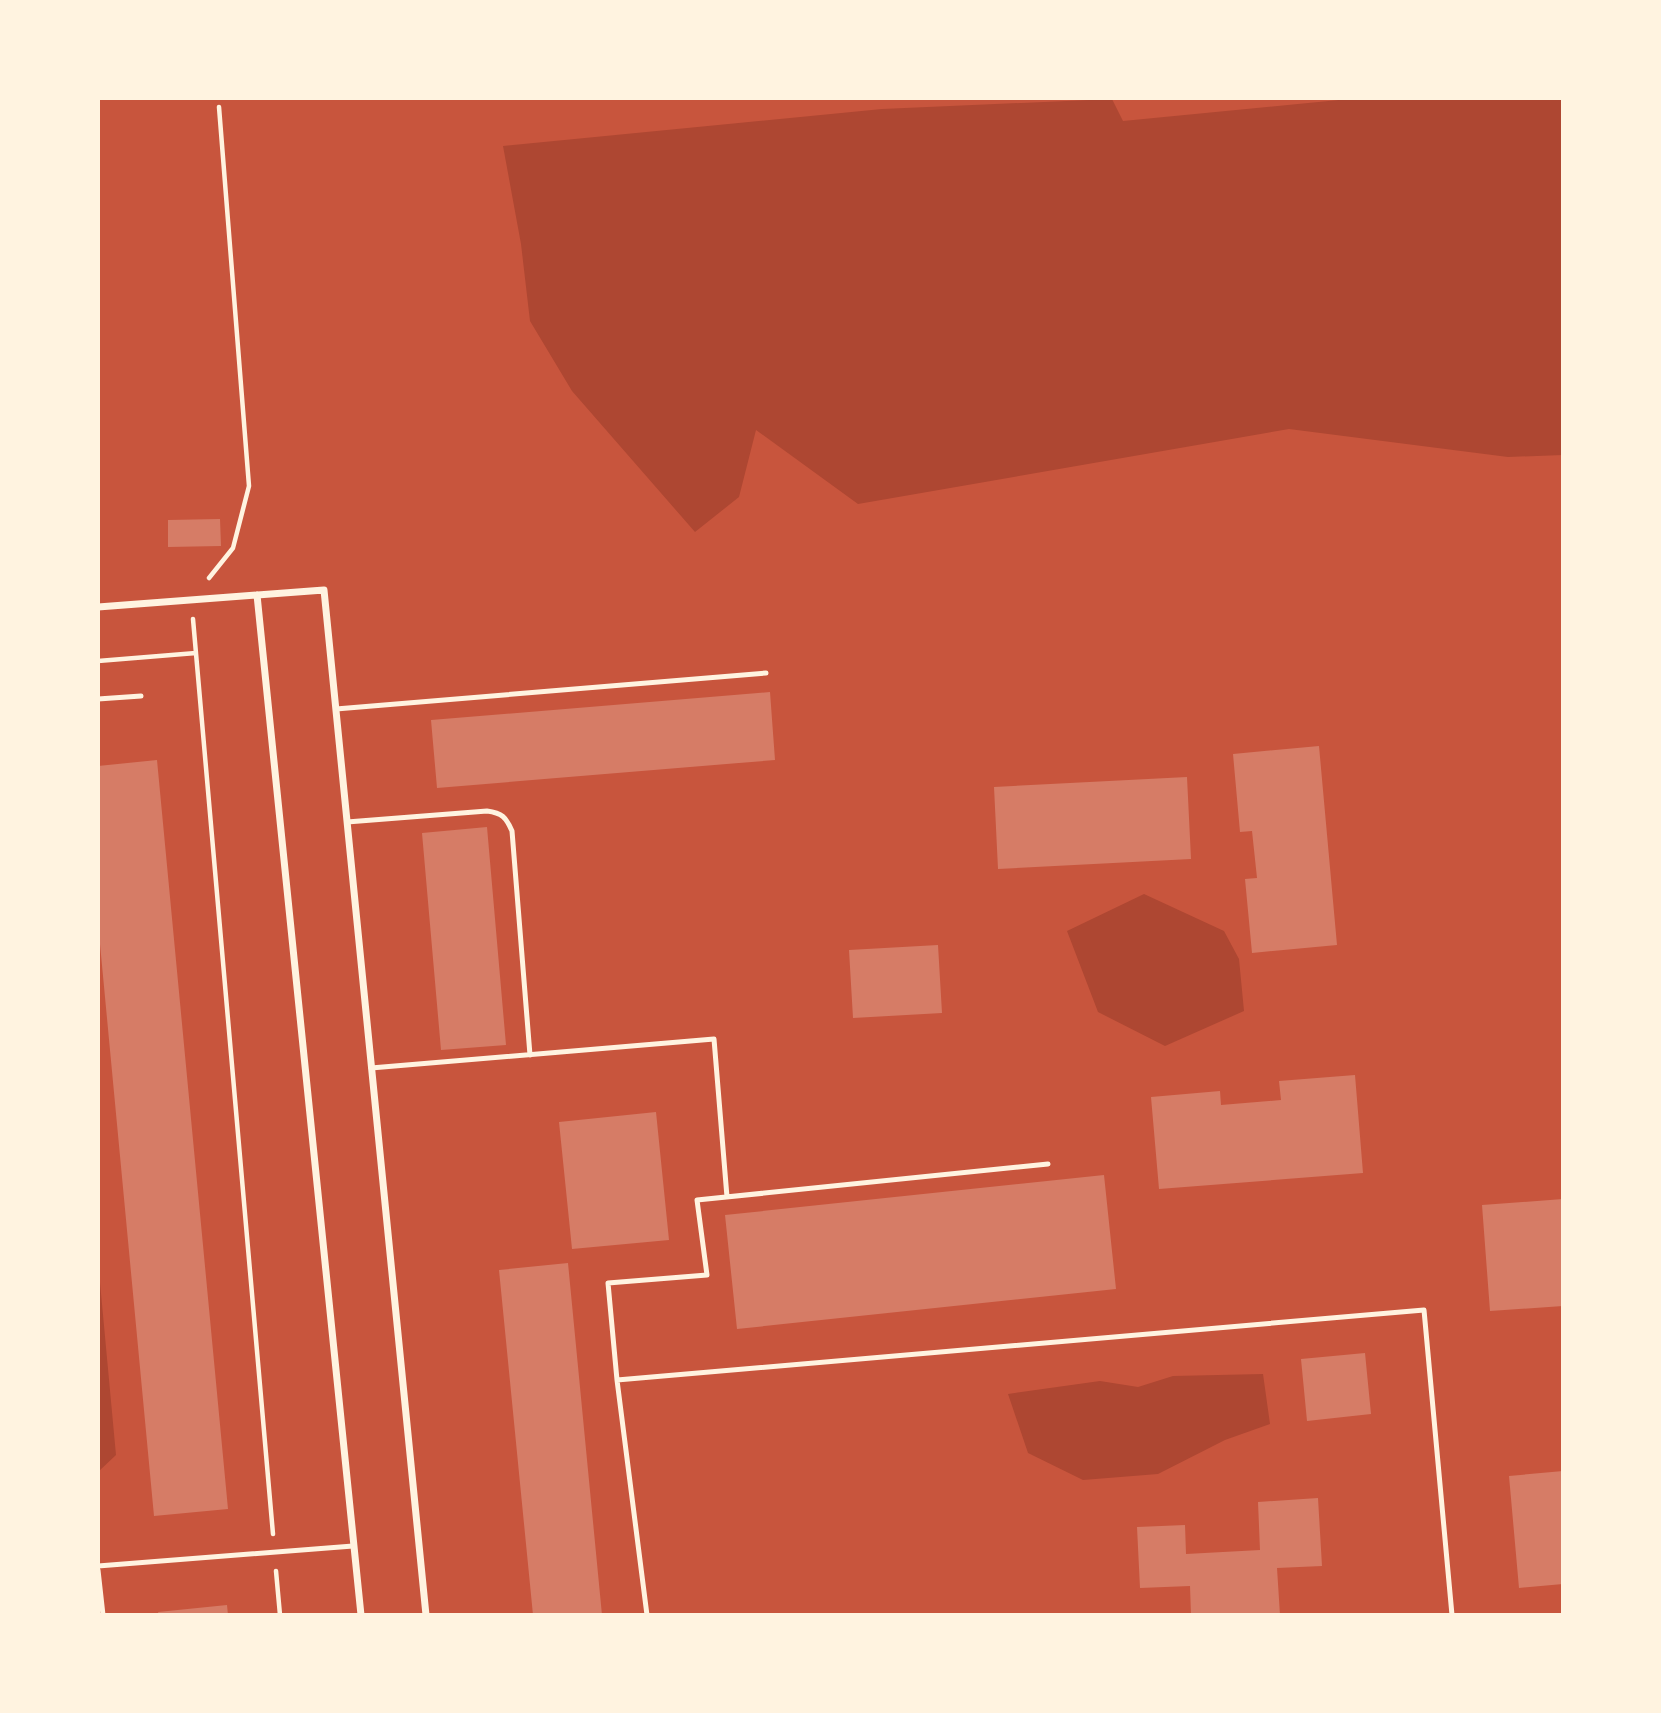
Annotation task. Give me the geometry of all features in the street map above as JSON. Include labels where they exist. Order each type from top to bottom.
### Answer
[{"type":"street","points":[[98,607],[324,590],[426,1615]]},
{"type":"street","points":[[257,595],[360,1615]]},
{"type":"lane","points":[[336,709],[766,673]]},
{"type":"lane","points":[[98,699],[141,696]]},
{"type":"lane","points":[[347,822],[487,811],[499,813],[506,818],[512,831],[530,1055]]},
{"type":"lane","points":[[371,1068],[714,1040],[727,1197]]},
{"type":"lane","points":[[647,1615],[617,1380],[608,1283],[707,1275],[698,1200],[1048,1164]]},
{"type":"lane","points":[[617,1380],[1424,1310],[1451,1615]]},
{"type":"lane","points":[[103,1615],[98,1568],[354,1546]]},
{"type":"path","points":[[219,107],[249,486],[233,548],[192,600],[280,1615]]},
{"type":"path","points":[[98,662],[196,653]]},
{"type":"shaded area","points":[[1359,98],[1563,98],[1563,455],[1508,457],[1289,429],[858,504],[756,430],[739,497],[695,532],[572,391],[530,321],[521,244],[503,146],[882,109],[1112,99],[1123,121]]},
{"type":"shaded area","points":[[1144,894],[1224,931],[1239,959],[1244,1011],[1165,1046],[1098,1012],[1067,931]]},
{"type":"shaded area","points":[[98,1261],[116,1455],[98,1472]]},
{"type":"shaded area","points":[[1263,1374],[1270,1424],[1225,1440],[1158,1474],[1083,1480],[1028,1453],[1008,1394],[1100,1381],[1138,1387],[1173,1376]]},
{"type":"building","points":[[220,519],[221,546],[168,547],[168,520]]},
{"type":"building","points":[[770,692],[775,760],[437,788],[431,720]]},
{"type":"building","points":[[1319,746],[1337,945],[1252,953],[1245,879],[1257,878],[1252,831],[1240,832],[1233,754]]},
{"type":"building","points":[[157,760],[228,1509],[154,1516],[98,923],[98,766]]},
{"type":"building","points":[[1187,777],[1191,859],[998,869],[994,787]]},
{"type":"building","points":[[487,827],[506,1045],[441,1050],[422,833]]},
{"type":"building","points":[[938,945],[942,1013],[853,1018],[849,950]]},
{"type":"building","points":[[1355,1075],[1363,1173],[1159,1189],[1151,1097],[1220,1091],[1221,1105],[1281,1100],[1279,1081]]},
{"type":"building","points":[[656,1112],[669,1240],[572,1249],[559,1122]]},
{"type":"building","points":[[1104,1175],[1116,1289],[737,1329],[725,1215]]},
{"type":"building","points":[[1563,1199],[1563,1306],[1490,1311],[1482,1205]]},
{"type":"building","points":[[568,1263],[602,1615],[533,1615],[499,1270]]},
{"type":"building","points":[[1365,1353],[1371,1414],[1307,1421],[1301,1359]]},
{"type":"building","points":[[1563,1471],[1563,1584],[1519,1588],[1509,1476]]},
{"type":"building","points":[[1318,1498],[1322,1566],[1277,1568],[1280,1615],[1191,1615],[1190,1586],[1140,1588],[1137,1527],[1185,1525],[1186,1554],[1260,1550],[1258,1502]]},
{"type":"building","points":[[227,1605],[228,1615],[159,1615],[158,1612]]}]
